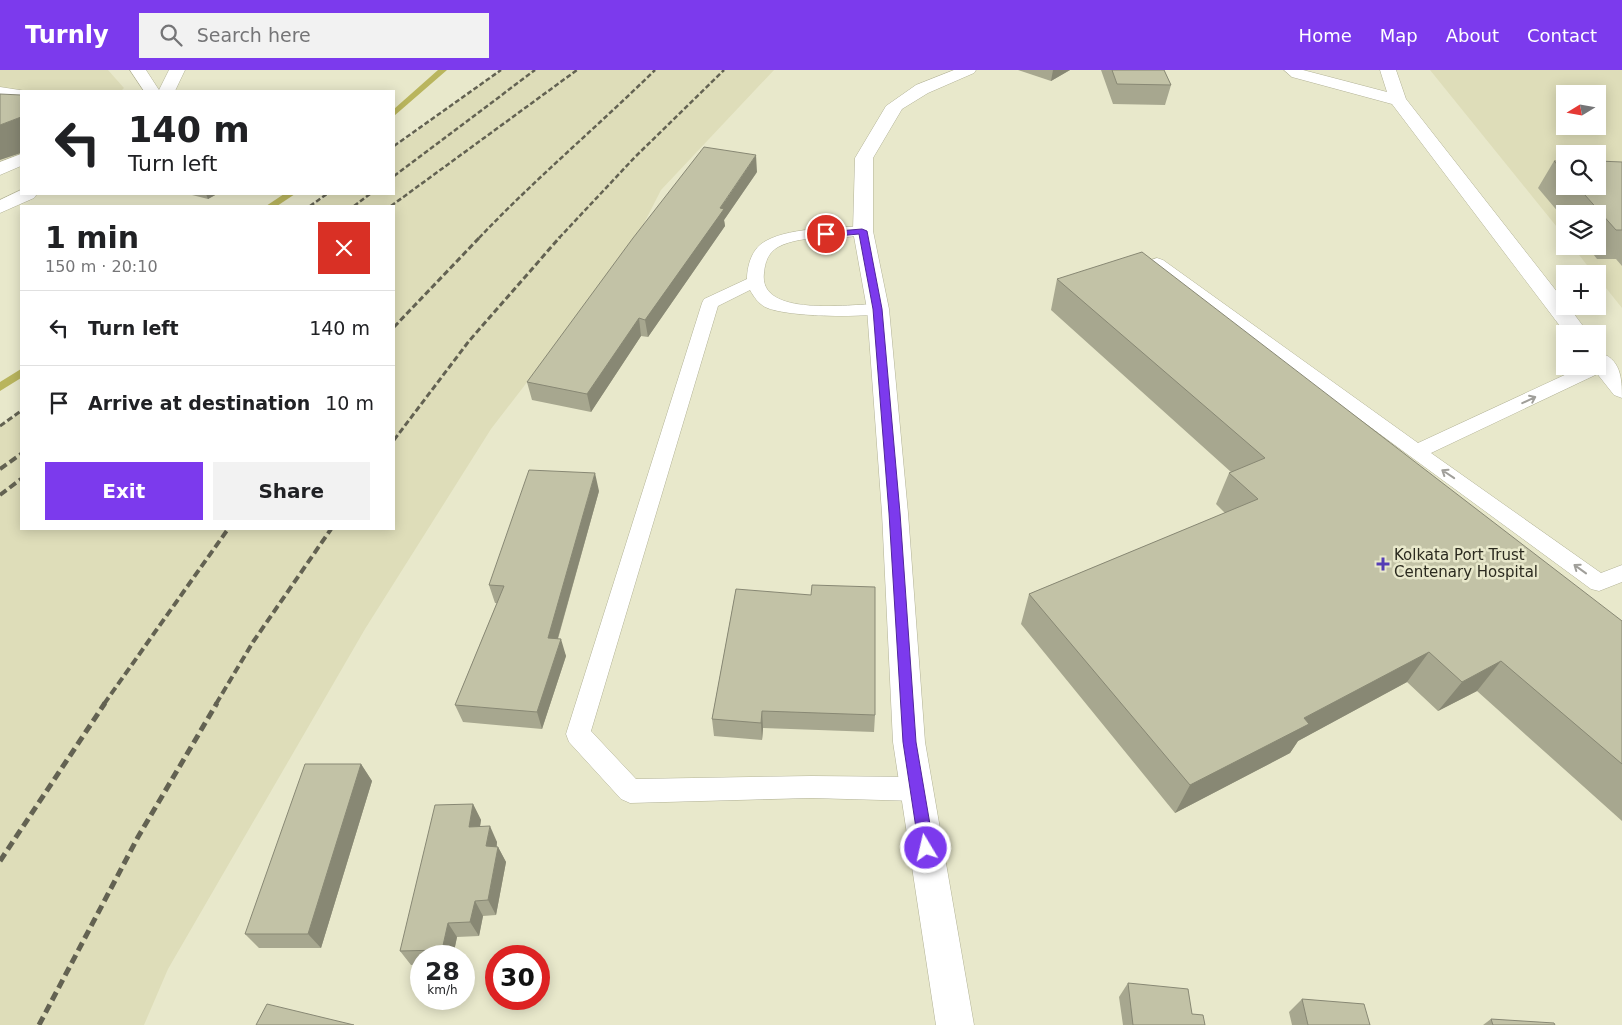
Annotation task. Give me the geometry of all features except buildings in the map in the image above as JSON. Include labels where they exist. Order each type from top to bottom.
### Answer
[{"type":"street","points":[[138,70],[151,90]]},
{"type":"street","points":[[167,90],[177,70]]},
{"type":"street","points":[[955,1025],[910,742],[896,523],[878,309],[862,231],[864,158],[895,106],[922,89],[968,70]]},
{"type":"street","points":[[1292,70],[1298,74],[1398,100]]},
{"type":"street","points":[[1388,70],[1398,100],[1571,325]]},
{"type":"street","points":[[0,169],[20,159]]},
{"type":"street","points":[[0,186],[20,176]]},
{"type":"street","points":[[0,207],[26,195]]},
{"type":"street","points":[[1606,370],[1622,390]]},
{"type":"lane","points":[[0,91],[20,93]]},
{"type":"lane","points":[[862,231],[790,238],[766,248],[755,267],[756,281],[760,294],[773,304],[789,308],[878,309]]},
{"type":"lane","points":[[1157,263],[1599,583],[1622,573]]},
{"type":"lane","points":[[756,281],[710,303],[578,734],[630,791],[811,787],[917,789]]},
{"type":"lane","points":[[1416,452],[1573,375]]},
{"type":"shaded area","points":[[0,70],[108,70],[124,88],[122,90],[20,90],[20,157],[0,167]]},
{"type":"shaded area","points":[[501,70],[774,70],[661,190],[634,243],[491,429],[365,629],[168,969],[144,1025],[0,1025],[0,427],[20,413],[20,530],[395,530],[395,205],[314,205],[328,195],[395,195],[395,147]]},
{"type":"shaded area","points":[[1430,70],[1622,70],[1622,308],[1606,288],[1606,265],[1587,265],[1579,255],[1606,255],[1606,205],[1556,205],[1556,226]]},
{"type":"waterway","points":[[395,112],[443,70]]},
{"type":"waterway","points":[[273,205],[288,195]]},
{"type":"waterway","points":[[0,387],[20,374]]},
{"type":"railway","points":[[395,145],[501,70]]},
{"type":"railway","points":[[395,175],[535,70]]},
{"type":"railway","points":[[392,205],[577,70]]},
{"type":"railway","points":[[480,237],[655,70]]},
{"type":"railway","points":[[559,238],[635,157],[724,70]]},
{"type":"railway","points":[[311,205],[326,195]]},
{"type":"railway","points":[[355,205],[369,195]]},
{"type":"railway","points":[[395,326],[480,237]]},
{"type":"railway","points":[[395,439],[469,341],[560,237]]},
{"type":"railway","points":[[0,426],[20,412]]},
{"type":"railway","points":[[0,469],[20,455]]},
{"type":"railway","points":[[0,495],[20,480]]},
{"type":"railway","points":[[104,704],[227,530]]},
{"type":"railway","points":[[216,704],[253,642],[330,530]]},
{"type":"railway","points":[[0,861],[105,703]]},
{"type":"railway","points":[[39,1025],[138,837],[217,703]]},
{"type":"place","name":"Kolkata Port Trust Centenary Hospital","points":[[1383,564]]},
{"type":"route","points":[[826,234],[862,231],[878,309],[895,513],[910,742],[926,848]]}]
